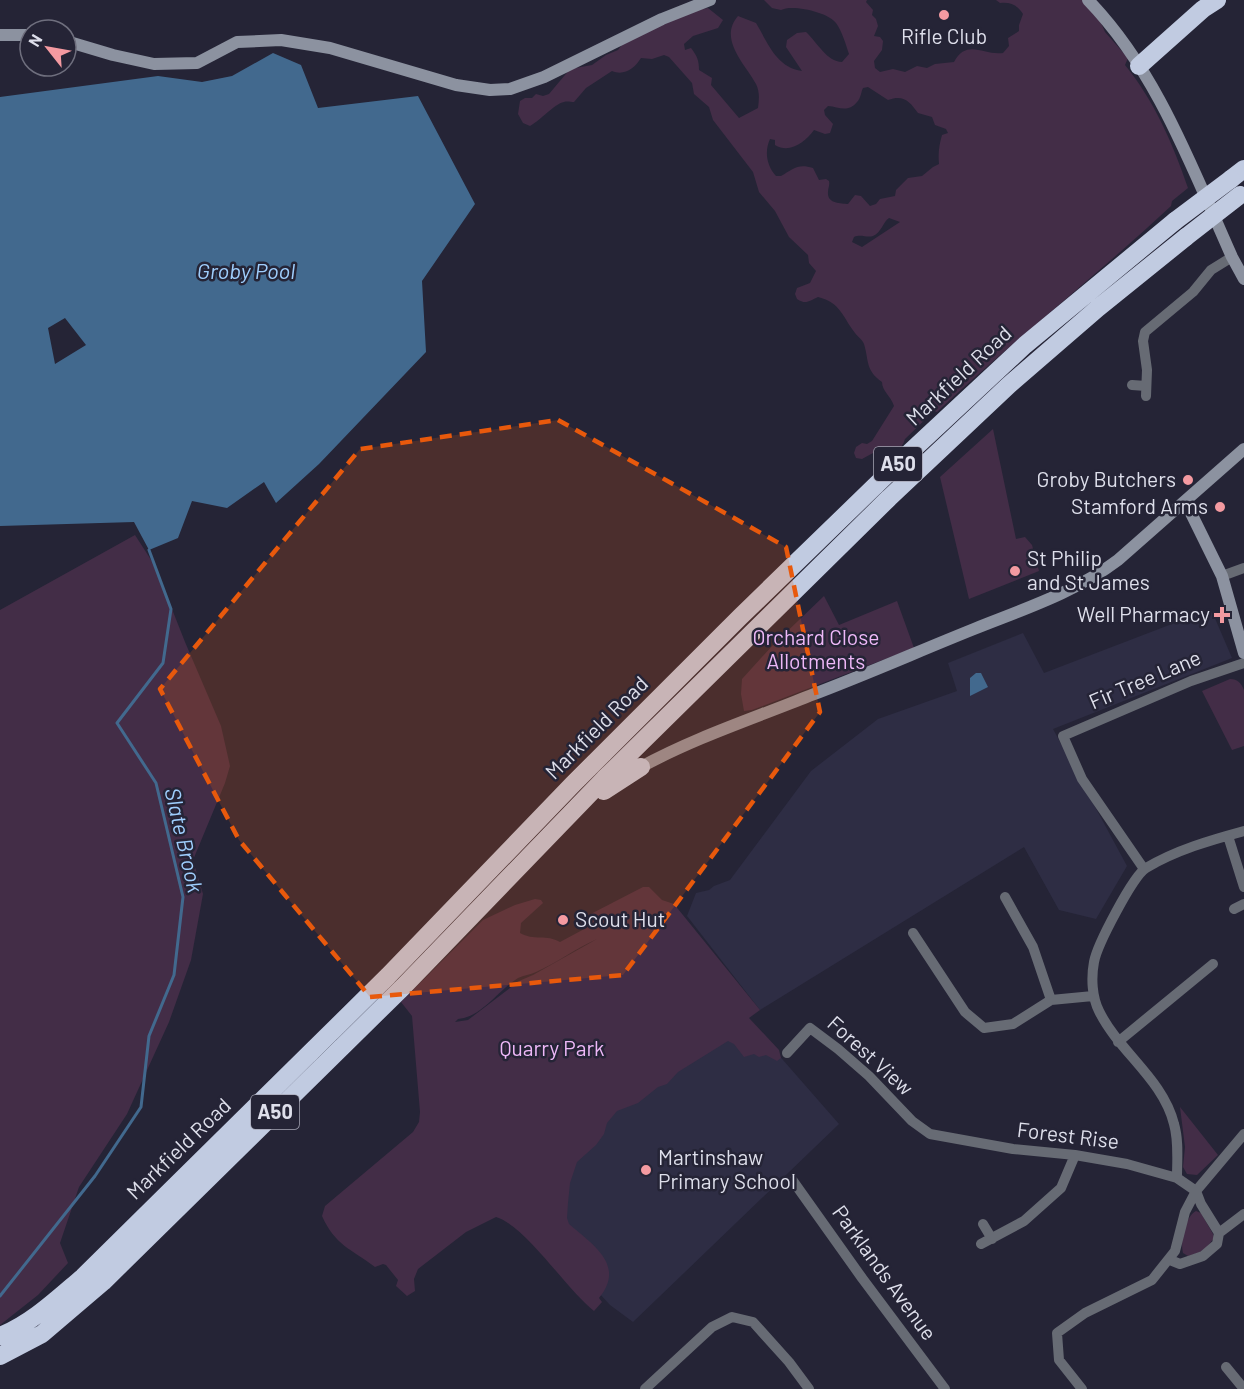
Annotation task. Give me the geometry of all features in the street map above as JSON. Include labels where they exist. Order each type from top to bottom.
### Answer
[{"type":"highway","points":[[1139,66],[1203,9],[1217,0]]},
{"type":"highway","name":"Markfield Road","points":[[0,1336],[11,1332],[48,1307],[83,1277],[388,976],[573,784],[740,617],[908,454],[1025,345],[1175,221],[1237,174]]},
{"type":"highway","name":"Markfield Road","points":[[0,1356],[42,1334],[103,1282],[403,987],[555,829],[889,498],[1009,385],[1098,308],[1242,194]]},
{"type":"highway","points":[[555,829],[598,795],[640,767]]},
{"type":"street","points":[[78,45],[154,64],[197,63],[237,42],[281,40],[330,48],[456,86],[490,90],[510,89],[544,77],[662,19],[710,0]]},
{"type":"street","points":[[1088,0],[1111,26],[1139,66],[1164,111],[1244,279]]},
{"type":"street","points":[[0,35],[18,35]]},
{"type":"street","points":[[1132,385],[1146,391],[1147,370],[1143,341],[1145,332],[1193,292],[1211,270],[1237,261]]},
{"type":"street","points":[[640,767],[740,722],[820,692],[1064,592],[1105,570],[1244,449]]},
{"type":"street","points":[[1184,503],[1222,576],[1244,653]]},
{"type":"street","points":[[1222,576],[1244,568]]},
{"type":"street","name":"Fir Tree Lane","points":[[1144,869],[1082,779],[1063,736],[1191,681],[1244,663]]},
{"type":"street","points":[[1177,1178],[1177,1137],[1172,1115],[1159,1089],[1118,1042],[1099,1012],[1093,996],[1094,962],[1112,918],[1144,869],[1182,851],[1244,831]]},
{"type":"street","points":[[1228,836],[1244,887]]},
{"type":"street","points":[[1005,897],[1033,947],[1051,1000]]},
{"type":"street","points":[[913,933],[965,1012],[984,1028],[1012,1024],[1051,1000],[1093,996]]},
{"type":"street","points":[[1118,1042],[1213,964]]},
{"type":"street","name":"Forest View","points":[[787,1053],[810,1028],[879,1085],[912,1121],[930,1134]]},
{"type":"street","name":"Forest Rise","points":[[930,1134],[1013,1149],[1075,1155],[1127,1164],[1177,1178],[1196,1191]]},
{"type":"street","points":[[1082,1389],[1059,1360],[1057,1333],[1085,1313],[1152,1280],[1175,1251],[1185,1212],[1196,1191],[1244,1134]]},
{"type":"street","points":[[983,1224],[987,1242],[1024,1221],[1061,1188],[1075,1155]]},
{"type":"street","name":"Parklands Avenue","points":[[792,1181],[945,1389]]},
{"type":"street","points":[[1170,1260],[1180,1264],[1203,1256],[1217,1244],[1219,1233],[1201,1204],[1196,1191]]},
{"type":"street","points":[[1219,1233],[1244,1214]]},
{"type":"street","points":[[645,1389],[712,1327],[732,1317],[753,1323],[789,1362],[809,1389]]},
{"type":"street","points":[[1226,1366],[1244,1389]]},
{"type":"highlighted area","points":[[558,420],[786,547],[820,712],[623,975],[370,997],[239,840],[160,689],[360,449]]},
{"type":"shaded area","points":[[1211,609],[1232,658],[1053,729],[1127,866],[1096,919],[1059,910],[1024,847],[760,1010],[687,916],[696,893],[709,890],[730,880],[811,771],[878,719],[957,691],[948,663],[1023,633],[1044,673]]},
{"type":"shaded area","name":"Martinshaw Primary School","points":[[747,1019],[839,1124],[633,1322],[610,1305],[492,1177]]},
{"type":"green space","points":[[764,0],[867,0],[878,26],[874,36],[880,37],[883,41],[882,50],[874,61],[875,68],[880,72],[893,69],[905,72],[917,66],[927,68],[935,64],[954,62],[959,55],[970,49],[1003,53],[1009,46],[1008,38],[1019,31],[1023,14],[1013,5],[996,0],[1094,0],[1102,6],[1098,16],[1105,32],[1128,58],[1125,65],[1136,79],[1162,124],[1188,188],[1113,258],[937,412],[934,411],[905,439],[902,447],[896,453],[881,461],[873,453],[862,459],[856,458],[854,453],[856,447],[862,443],[867,444],[872,441],[894,406],[882,382],[870,369],[863,342],[832,303],[818,297],[805,302],[797,299],[795,294],[797,288],[810,283],[816,271],[809,263],[808,255],[789,237],[775,211],[759,192],[753,172],[713,120],[709,107],[694,94],[692,83],[669,57],[664,55],[652,59],[641,58],[628,70],[621,73],[612,71],[586,88],[574,102],[560,103],[530,126],[523,123],[518,114],[520,101],[532,98],[536,94],[543,96],[549,94],[570,69],[592,65],[618,50],[624,42],[696,10],[708,8],[723,20],[718,28],[693,36],[684,44],[685,50],[691,48],[699,63],[699,70],[712,78],[711,85],[739,118],[758,108],[759,96],[756,84],[740,60],[732,42],[733,25],[738,16],[756,23],[774,53],[793,69],[802,71],[786,47],[787,40],[797,33],[806,32],[832,59],[842,62],[849,54],[836,23],[826,15],[810,10],[772,8]],"holes":[[[868,87],[888,100],[894,98],[906,100],[918,113],[932,117],[935,125],[946,129],[948,133],[942,135],[940,143],[939,164],[922,176],[908,178],[896,190],[895,196],[880,199],[876,204],[870,206],[861,196],[855,195],[848,204],[832,201],[828,196],[829,181],[819,180],[813,168],[799,166],[781,176],[776,176],[767,159],[770,139],[775,140],[775,145],[786,148],[802,142],[814,130],[825,134],[830,133],[833,124],[825,115],[824,110],[828,106],[843,109],[854,105],[863,88]],[[889,218],[900,222],[862,247],[852,242],[857,236],[876,235]]]},
{"type":"green space","points":[[993,429],[1016,539],[1025,537],[1032,545],[1039,571],[969,599],[940,477]]},
{"type":"green space","points":[[135,535],[155,566],[221,726],[230,766],[193,860],[203,894],[191,960],[169,1022],[127,1114],[79,1187],[60,1243],[68,1263],[38,1295],[0,1325],[0,610]]},
{"type":"green space","name":"Orchard Close Allotments","points":[[824,596],[839,625],[897,601],[914,648],[752,710],[744,711],[741,694],[742,679],[773,645]]},
{"type":"green space","points":[[1230,679],[1239,682],[1244,690],[1244,746],[1232,750],[1202,691]]},
{"type":"green space","name":"Quarry Park","points":[[643,887],[649,887],[662,900],[674,904],[760,1010],[749,1018],[779,1050],[781,1058],[777,1061],[766,1055],[759,1057],[754,1054],[744,1057],[734,1044],[728,1041],[678,1072],[667,1084],[658,1087],[638,1103],[617,1111],[607,1123],[604,1134],[596,1145],[577,1162],[570,1183],[567,1218],[569,1224],[603,1256],[608,1266],[609,1275],[606,1286],[599,1298],[602,1302],[594,1311],[520,1232],[496,1217],[466,1232],[418,1269],[414,1279],[415,1291],[407,1296],[396,1286],[398,1280],[386,1265],[375,1267],[344,1246],[332,1234],[322,1216],[325,1206],[413,1132],[419,1122],[412,1016],[401,1002],[483,920],[515,905],[535,899],[543,903],[521,923],[520,933],[530,937],[550,938],[560,942],[588,927],[583,918]],"holes":[[[597,939],[533,975],[519,981],[468,1020],[455,1022],[475,1013],[518,978],[534,973]]]},
{"type":"green space","points":[[1180,1107],[1218,1155],[1197,1175],[1187,1174],[1183,1167],[1185,1147]]},
{"type":"green space","points":[[1196,1211],[1201,1213],[1214,1238],[1204,1251],[1188,1256],[1183,1253],[1183,1236],[1189,1218]]},
{"type":"water","name":"Groby Pool","points":[[273,53],[301,65],[318,108],[418,96],[475,204],[422,281],[426,352],[319,464],[276,503],[264,482],[227,508],[192,501],[178,538],[149,550],[134,522],[0,526],[0,97],[158,76],[202,82],[232,76]],"holes":[[[65,318],[86,345],[55,364],[48,328]]]},
{"type":"water","points":[[976,673],[981,673],[988,687],[970,696],[970,678]]},
{"type":"waterway","name":"Slate Brook","points":[[0,1296],[95,1176],[141,1107],[149,1036],[174,975],[183,897],[156,783],[117,723],[163,663],[171,609],[149,550]]},
{"type":"place","name":"Rifle Club","points":[[944,15]]},
{"type":"place","name":"Groby Butchers","points":[[1188,480]]},
{"type":"place","name":"Stamford Arms","points":[[1220,507]]},
{"type":"place","name":"St Philip and St James","points":[[1015,571]]},
{"type":"place","name":"Well Pharmacy","points":[[1222,615]]},
{"type":"place","name":"Scout Hut","points":[[563,920]]},
{"type":"place","name":"Martinshaw Primary School","points":[[646,1170]]}]
